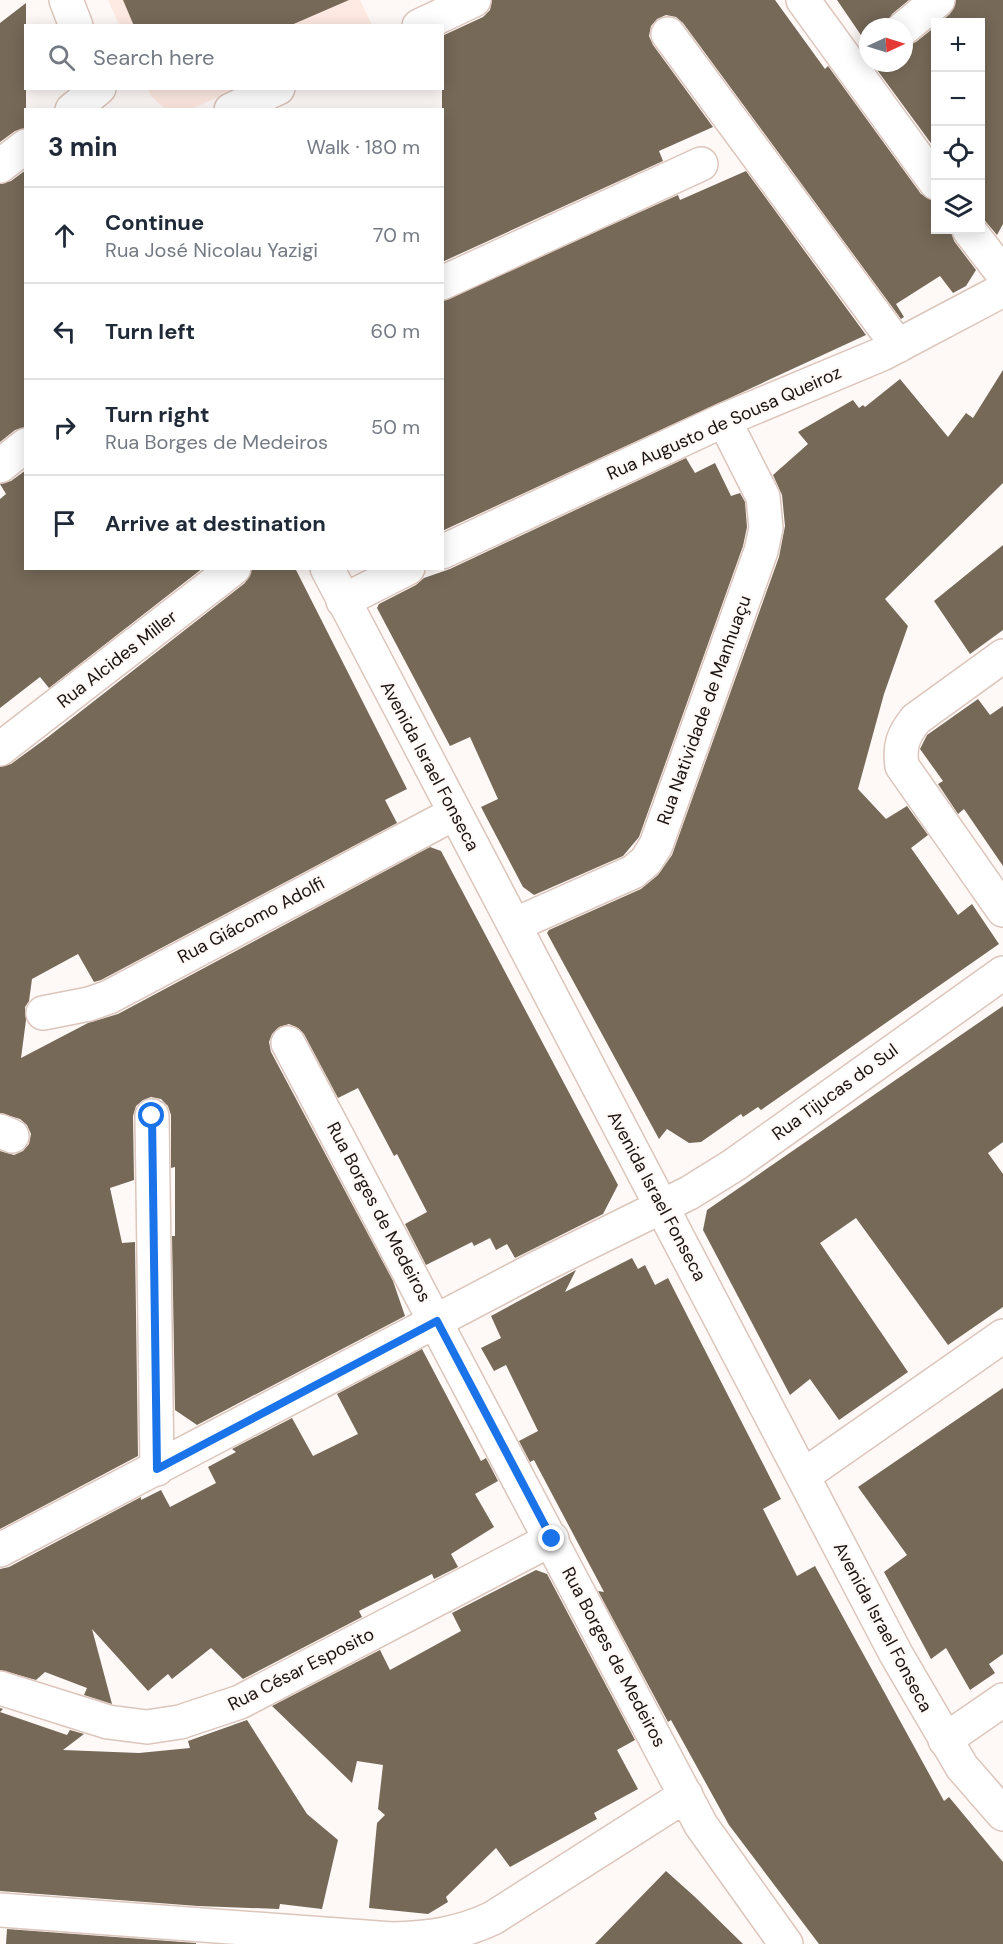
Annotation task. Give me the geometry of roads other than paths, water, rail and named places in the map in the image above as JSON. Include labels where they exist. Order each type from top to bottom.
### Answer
[{"type":"street","points":[[66,0],[75,24]]},
{"type":"street","points":[[423,24],[474,0]]},
{"type":"street","points":[[803,0],[859,62]]},
{"type":"street","points":[[913,21],[938,0]]},
{"type":"street","points":[[669,34],[898,346]]},
{"type":"street","points":[[866,72],[934,180]]},
{"type":"street","points":[[75,108],[97,90]]},
{"type":"street","points":[[101,90],[111,108]]},
{"type":"street","points":[[235,108],[274,90]]},
{"type":"street","points":[[0,166],[24,148]]},
{"type":"street","points":[[444,282],[701,164]]},
{"type":"street","points":[[972,234],[1003,274]]},
{"type":"street","name":"Rua Augusto de Sousa Queiroz","points":[[444,551],[724,420],[898,346],[1003,290]]},
{"type":"street","name":"Rua Natividade de Manhuaçu","points":[[514,925],[633,872],[646,861],[656,845],[761,551],[766,528],[763,497],[724,420]]},
{"type":"street","points":[[0,466],[24,447]]},
{"type":"street","name":"Rua Alcides Miller","points":[[0,749],[231,570]]},
{"type":"street","name":"Avenida Israel Fonseca","points":[[328,570],[896,1654],[963,1767],[1003,1814]]},
{"type":"street","points":[[343,601],[404,570]]},
{"type":"street","points":[[1003,656],[916,719],[904,733],[900,750],[902,766],[1003,910]]},
{"type":"street","name":"Rua Giácomo Adolfi","points":[[43,1013],[89,1004],[109,997],[455,813]]},
{"type":"street","name":"Rua Tijucas do Sul","points":[[0,1550],[534,1269],[663,1206],[734,1165],[1003,973]]},
{"type":"street","name":"Rua Borges de Medeiros","points":[[288,1043],[701,1824],[786,1944]]},
{"type":"street","points":[[152,1116],[157,1469]]},
{"type":"street","points":[[803,1476],[1003,1336]]},
{"type":"street","name":"Rua César Esposito","points":[[0,1688],[108,1722],[147,1727],[180,1722],[240,1702],[552,1539]]},
{"type":"street","points":[[945,1740],[1003,1700]]},
{"type":"street","points":[[0,1910],[392,1939],[433,1938],[467,1930],[493,1918],[686,1795]]}]
